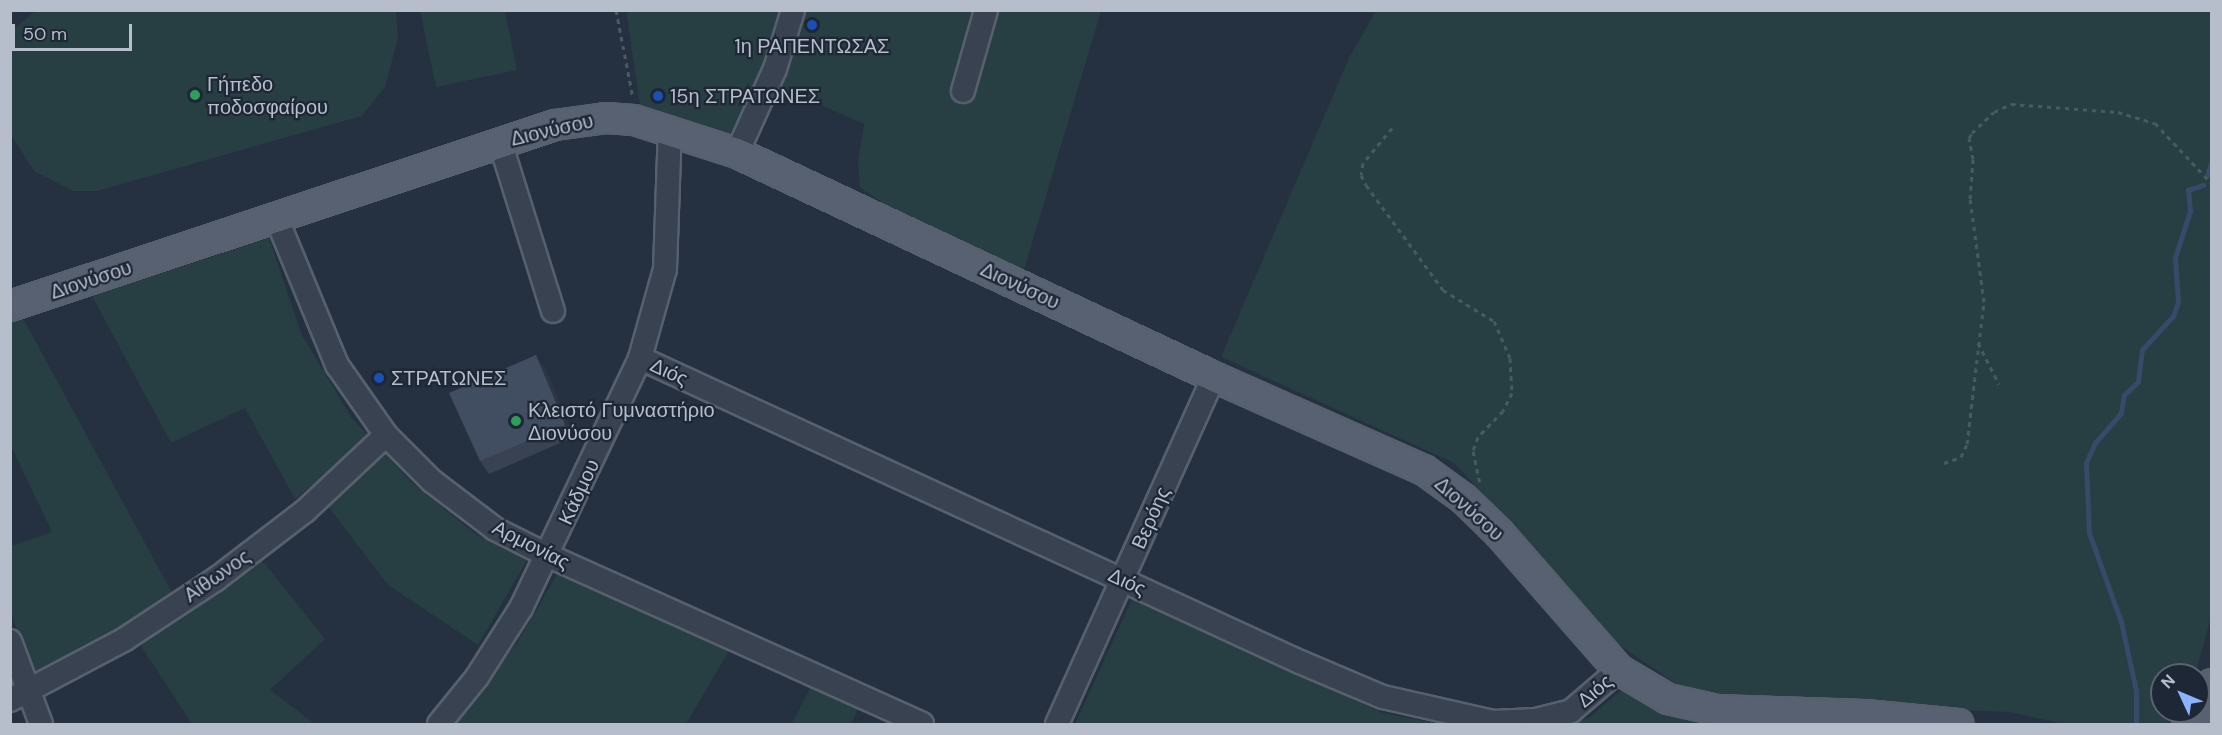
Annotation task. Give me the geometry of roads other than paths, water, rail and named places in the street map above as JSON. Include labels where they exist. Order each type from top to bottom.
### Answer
[{"type":"main road","name":"Διονύσου","points":[[10,306],[500,142],[577,120],[634,120],[670,129],[737,153],[1214,377],[1399,456],[1446,484],[1499,533],[1619,670],[1642,687],[1695,706],[1864,720],[1959,724]]},
{"type":"main road","points":[[2187,724],[2202,707],[2211,684]]},
{"type":"street","points":[[737,153],[775,69],[793,10]]},
{"type":"street","points":[[963,91],[986,10]]},
{"type":"street","name":"Κάδμου","points":[[439,724],[501,643],[549,556],[640,358],[665,268],[669,226],[670,129]]},
{"type":"street","points":[[500,142],[553,311]]},
{"type":"street","name":"Αρμονίας","points":[[276,217],[336,365],[386,435],[432,481],[495,529],[549,556],[922,724]]},
{"type":"street","name":"Διός","points":[[640,358],[1123,581],[1383,697],[1493,722],[1536,720],[1570,711],[1619,670]]},
{"type":"street","name":"Βερόης","points":[[1057,724],[1214,377]]},
{"type":"street","name":"Αίθωνος","points":[[20,696],[125,639],[216,579],[305,511],[386,435]]},
{"type":"street","points":[[10,641],[20,696],[41,724]]},
{"type":"waterway","points":[[2207,176],[2212,160]]},
{"type":"waterway","points":[[2136,724],[2136,691],[2121,622],[2089,533],[2086,463],[2095,443],[2121,413],[2124,395],[2138,382],[2142,350],[2173,316],[2178,302],[2175,258],[2190,211],[2188,190],[2203,185]]},
{"type":"place","name":"1η ΡΑΠΕΝΤΩΣΑΣ","points":[[812,25]]},
{"type":"place","name":"Γήπεδο ποδοσφαίρου","points":[[195,95]]},
{"type":"place","name":"15η ΣΤΡΑΤΩΝΕΣ","points":[[658,96]]},
{"type":"place","name":"ΣΤΡΑΤΩΝΕΣ","points":[[379,378]]},
{"type":"place","name":"Κλειστό Γυμναστήριο Διονύσου","points":[[516,421]]}]
